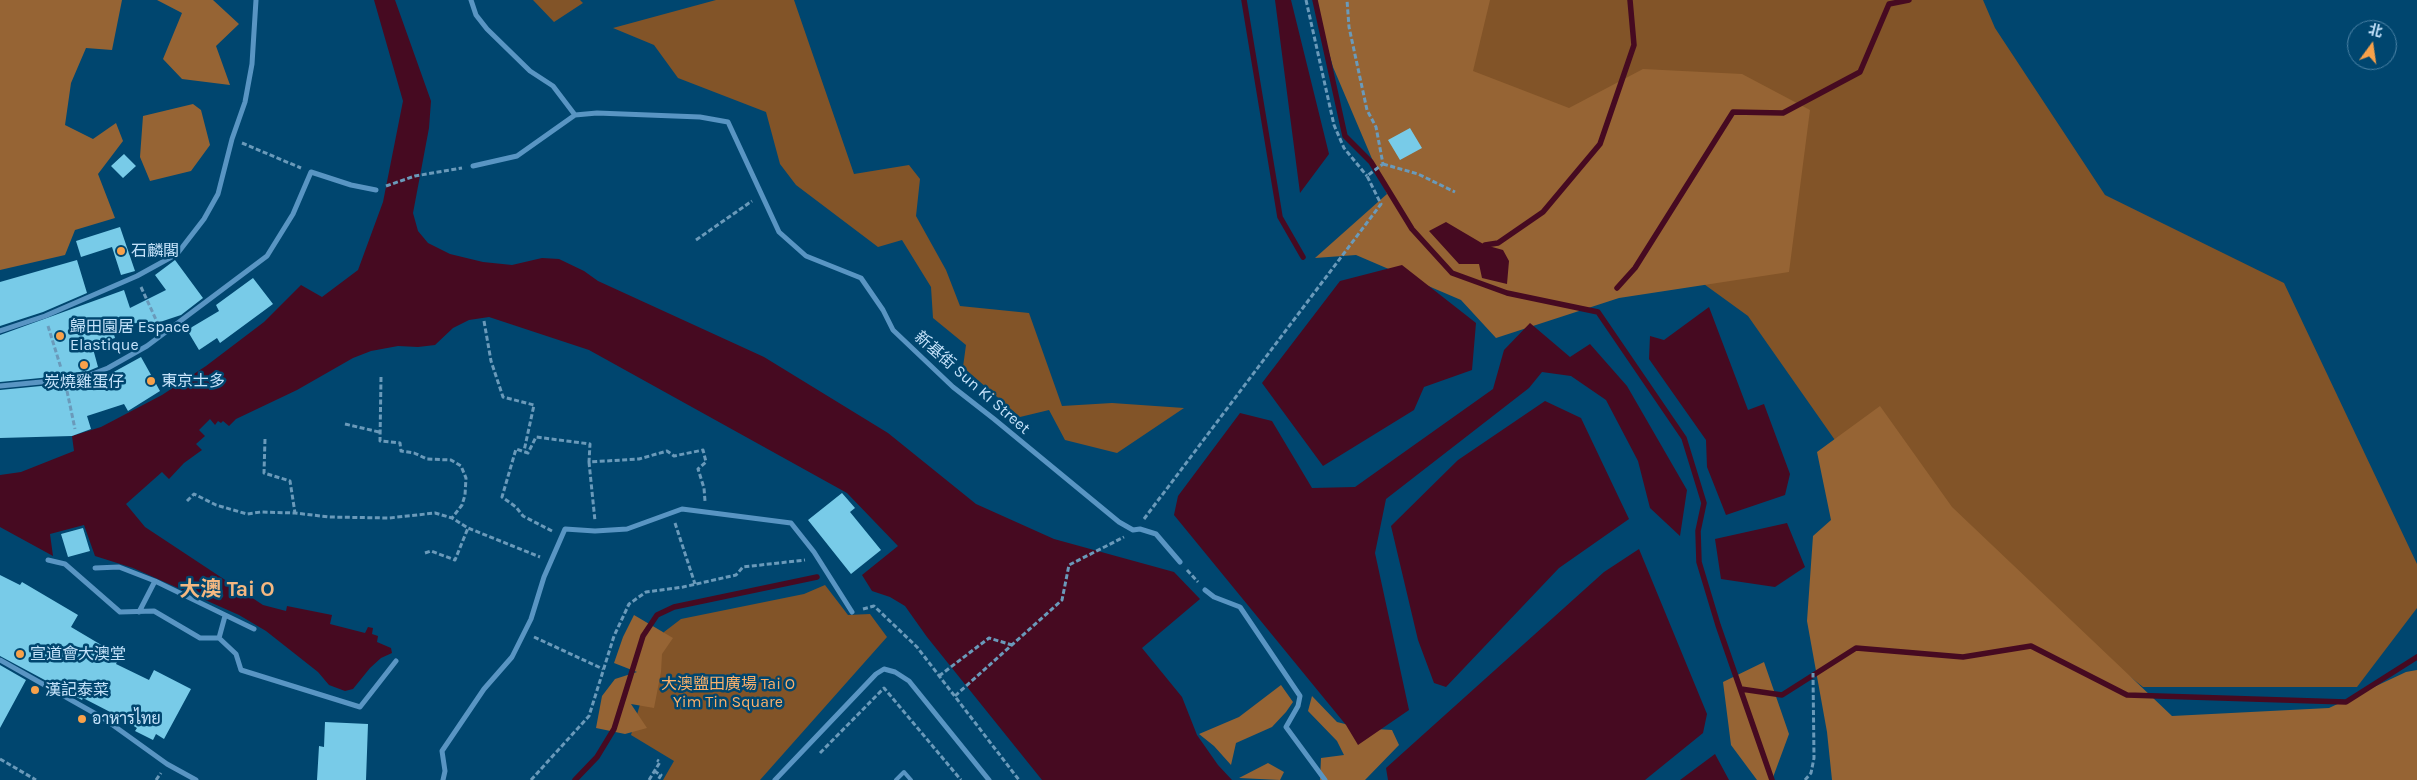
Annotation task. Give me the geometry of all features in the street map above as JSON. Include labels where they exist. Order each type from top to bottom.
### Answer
[{"type":"street","points":[[0,331],[45,316],[137,276],[177,254],[204,218],[218,194],[232,139],[246,102],[252,64],[256,0]]},
{"type":"street","points":[[471,0],[476,14],[487,29],[530,71],[553,86],[574,115],[517,156],[473,166]]},
{"type":"street","name":"新基街 Sun Ki Street","points":[[574,115],[597,113],[700,117],[728,122],[778,232],[806,256],[860,278],[878,302],[893,330],[952,388],[994,419],[1119,522],[1133,530],[1140,529],[1156,534],[1180,562]]},
{"type":"street","points":[[0,386],[82,378],[108,368],[147,346],[267,256],[293,214],[311,172],[351,185],[376,190]]},
{"type":"street","points":[[443,780],[445,771],[442,751],[484,689],[512,657],[524,633],[544,577],[565,528],[595,531],[627,529],[682,509],[791,523],[818,558],[852,612]]},
{"type":"street","points":[[48,560],[65,564],[120,612],[154,611],[200,638],[218,638],[236,654],[241,670],[360,707],[396,660]]},
{"type":"street","points":[[95,568],[119,567],[155,581],[254,629]]},
{"type":"street","points":[[139,612],[155,581]]},
{"type":"street","points":[[1205,590],[1214,597],[1240,607],[1300,696],[1298,706],[1286,727],[1325,780]]},
{"type":"street","points":[[218,638],[225,616]]},
{"type":"street","points":[[0,660],[103,718],[167,764],[196,780]]},
{"type":"street","points":[[776,780],[876,674],[884,669],[895,672],[909,681],[989,780]]},
{"type":"lane","points":[[896,780],[904,772],[911,780]]},
{"type":"path","points":[[955,696],[1062,600],[1069,565],[1140,529],[1145,517],[1381,204],[1368,176],[1344,148],[1334,125],[1306,0]]},
{"type":"path","points":[[1347,0],[1349,27],[1367,110],[1376,127],[1383,164]]},
{"type":"path","points":[[232,139],[311,172]]},
{"type":"path","points":[[1368,176],[1383,164]]},
{"type":"path","points":[[1383,164],[1418,174],[1455,192]]},
{"type":"path","points":[[376,190],[415,176],[473,166]]},
{"type":"path","points":[[696,240],[761,195]]},
{"type":"path","points":[[137,276],[162,334]]},
{"type":"path","points":[[484,321],[491,361],[503,397],[534,405],[524,451]]},
{"type":"path","points":[[381,377],[380,441],[400,443],[401,451],[414,453],[427,460],[451,460],[461,466],[466,478],[465,495],[452,518]]},
{"type":"path","points":[[345,424],[379,432]]},
{"type":"path","points":[[565,528],[554,532],[523,516],[516,507],[502,497],[516,449],[528,453],[536,437],[590,444],[595,531]]},
{"type":"path","points":[[265,439],[264,474],[290,481],[295,513]]},
{"type":"path","points":[[590,462],[639,459],[667,452],[674,456],[703,450],[706,462],[698,469],[704,488],[705,512]]},
{"type":"path","points":[[187,502],[194,494],[216,505],[248,514],[261,512],[329,517],[388,518],[435,513],[452,518],[468,528],[552,561]]},
{"type":"path","points":[[672,513],[695,584]]},
{"type":"path","points":[[425,553],[431,551],[455,560],[468,528]]},
{"type":"path","points":[[531,780],[589,716],[614,636],[629,604],[646,592],[736,575],[743,567],[818,558]]},
{"type":"path","points":[[1180,562],[1205,590]]},
{"type":"path","points":[[852,612],[874,606],[917,647],[1019,780]]},
{"type":"path","points":[[524,633],[603,670]]},
{"type":"path","points":[[939,676],[989,638],[1012,645]]},
{"type":"path","points":[[1805,780],[1811,773],[1814,758],[1813,673]]},
{"type":"path","points":[[814,759],[884,688],[961,780]]},
{"type":"path","points":[[0,759],[36,780]]},
{"type":"path","points":[[649,780],[660,762],[657,760]]},
{"type":"path","points":[[654,771],[661,775],[658,780]]},
{"type":"green space","points":[[533,0],[580,0],[583,3],[554,22]]},
{"type":"green space","points":[[716,0],[794,0],[854,174],[909,165],[920,179],[916,216],[946,270],[960,306],[1029,313],[1062,406],[1112,403],[1184,408],[1117,453],[1065,440],[1049,410],[1020,417],[963,367],[966,345],[933,318],[931,287],[902,240],[878,247],[796,185],[780,164],[766,112],[678,78],[654,45],[613,28]]},
{"type":"green space","points":[[1453,0],[1983,0],[1995,28],[2105,195],[2284,283],[2417,564],[2417,608],[2357,687],[2143,687],[1837,443],[1748,316],[1628,229],[1463,116]]},
{"type":"green space","name":"大澳鹽田廣場 Tai O Yim Tin Square","points":[[825,585],[848,615],[870,614],[887,637],[760,780],[663,780],[674,761],[631,735],[656,650],[664,632],[681,619],[804,594]]},
{"type":"shaded area","points":[[0,0],[122,0],[112,50],[86,48],[71,83],[65,125],[93,139],[116,123],[123,141],[98,174],[115,218],[75,230],[65,255],[0,270]]},
{"type":"shaded area","points":[[157,0],[213,0],[239,24],[216,46],[230,85],[182,79],[163,59],[182,13]]},
{"type":"shaded area","points":[[374,0],[395,0],[431,101],[429,128],[413,213],[418,231],[428,243],[450,254],[483,262],[512,265],[542,258],[559,259],[584,271],[598,281],[764,357],[888,433],[976,504],[1054,539],[1174,572],[1200,599],[1142,648],[1182,697],[1197,735],[1218,765],[1232,780],[1042,780],[927,637],[905,606],[890,597],[872,591],[862,575],[898,546],[847,493],[589,350],[489,317],[469,320],[453,328],[435,345],[418,347],[398,346],[371,351],[353,358],[297,390],[236,419],[229,426],[223,421],[221,423],[218,421],[215,425],[210,419],[199,430],[205,436],[196,444],[202,450],[184,463],[169,479],[162,472],[126,504],[145,527],[263,605],[286,611],[287,606],[332,615],[330,624],[365,633],[368,627],[373,628],[372,634],[378,636],[377,642],[391,648],[392,653],[381,658],[370,668],[353,689],[345,691],[329,685],[318,672],[266,631],[239,615],[133,568],[95,556],[84,525],[50,534],[53,556],[0,527],[0,475],[21,472],[74,451],[72,436],[101,427],[162,395],[206,366],[264,322],[301,285],[322,297],[358,270],[383,202],[403,101]]},
{"type":"shaded area","points":[[1275,0],[1291,0],[1329,154],[1300,193]]},
{"type":"shaded area","points":[[1314,0],[1490,0],[1473,71],[1569,108],[1643,69],[1742,74],[1810,110],[1789,272],[1619,298],[1496,338],[1461,300],[1356,255],[1315,258],[1387,194],[1333,67]]},
{"type":"shaded area","points":[[193,104],[201,110],[210,145],[191,171],[150,181],[140,157],[143,116]]},
{"type":"shaded area","points":[[1446,222],[1485,245],[1503,250],[1509,261],[1507,284],[1482,278],[1479,264],[1459,264],[1429,231]]},
{"type":"shaded area","points":[[1402,265],[1476,323],[1472,370],[1424,387],[1414,410],[1323,466],[1262,383],[1340,281]]},
{"type":"shaded area","points":[[1709,307],[1748,410],[1764,404],[1790,474],[1785,495],[1726,515],[1707,467],[1706,440],[1649,359],[1650,336],[1664,340]]},
{"type":"shaded area","points":[[1530,323],[1570,357],[1590,344],[1627,386],[1687,490],[1680,536],[1650,508],[1638,461],[1606,400],[1571,376],[1542,372],[1529,388],[1386,499],[1375,553],[1409,710],[1358,745],[1346,725],[1174,515],[1178,496],[1240,413],[1272,421],[1312,488],[1355,487],[1493,389],[1504,350]]},
{"type":"shaded area","points":[[1545,401],[1581,418],[1629,519],[1559,568],[1446,687],[1434,683],[1418,640],[1391,526],[1458,460]]},
{"type":"shaded area","points":[[1880,406],[1952,507],[2172,716],[2329,708],[2406,672],[2417,670],[2417,780],[1832,780],[1827,732],[1807,621],[1813,536],[1831,520],[1817,452]]},
{"type":"shaded area","points":[[1787,523],[1805,567],[1775,587],[1721,579],[1715,539]]},
{"type":"shaded area","points":[[1639,549],[1707,714],[1703,733],[1645,780],[1388,780],[1386,768],[1604,572]]},
{"type":"shaded area","points":[[634,615],[673,638],[662,654],[661,672],[654,708],[631,704],[647,728],[625,734],[596,728],[602,696],[615,679],[637,672],[614,663],[623,637]]},
{"type":"shaded area","points":[[1764,662],[1789,734],[1772,780],[1757,780],[1731,745],[1723,682]]},
{"type":"shaded area","points":[[1281,685],[1293,702],[1272,727],[1236,743],[1231,765],[1214,746],[1199,734],[1239,717]]},
{"type":"shaded area","points":[[1312,696],[1337,722],[1361,728],[1392,730],[1399,745],[1365,780],[1320,780],[1321,758],[1344,755],[1337,741],[1308,711]]},
{"type":"shaded area","points":[[1715,754],[1729,780],[1680,780]]},
{"type":"shaded area","points":[[1268,763],[1284,772],[1280,780],[1239,778]]},
{"type":"building","points":[[1410,128],[1422,148],[1400,160],[1388,140]]},
{"type":"building","points":[[124,154],[136,166],[123,178],[111,166]]},
{"type":"building","points":[[120,227],[135,271],[121,275],[112,247],[81,257],[76,241]]},
{"type":"building","points":[[77,260],[87,293],[43,312],[0,326],[0,282]]},
{"type":"building","points":[[175,260],[203,298],[181,315],[142,328],[139,322],[113,331],[115,338],[92,345],[98,367],[81,374],[0,382],[0,335],[124,290],[130,308],[166,290],[155,275]]},
{"type":"building","points":[[253,278],[273,304],[220,343],[217,338],[199,350],[187,330],[219,311],[216,305]]},
{"type":"building","points":[[141,357],[160,391],[128,411],[124,404],[87,416],[91,429],[72,436],[0,438],[0,390],[82,382],[100,376],[101,379]]},
{"type":"building","points":[[842,493],[855,508],[850,512],[881,550],[851,574],[808,520]]},
{"type":"building","points":[[83,528],[90,551],[68,557],[61,534]]},
{"type":"building","points":[[0,575],[20,585],[22,582],[78,615],[71,627],[120,656],[116,664],[149,680],[154,670],[191,689],[164,739],[156,734],[153,740],[135,731],[137,728],[116,715],[83,698],[82,700],[0,656]]},
{"type":"building","points":[[0,665],[26,680],[0,728]]},
{"type":"building","points":[[325,722],[368,724],[366,780],[317,780],[319,746],[324,747]]},
{"type":"waterway","points":[[1244,0],[1280,217],[1303,257]]},
{"type":"waterway","points":[[1315,0],[1345,136],[1371,162],[1412,229],[1452,273],[1507,293],[1598,312],[1684,438],[1704,503],[1698,531],[1699,562],[1718,625],[1772,780]]},
{"type":"waterway","points":[[1485,245],[1498,243],[1543,212],[1600,144],[1634,45],[1630,0]]},
{"type":"waterway","points":[[1617,288],[1635,268],[1733,112],[1783,113],[1860,72],[1889,4],[1909,0]]},
{"type":"waterway","points":[[575,780],[597,757],[614,729],[643,636],[657,615],[674,607],[817,577]]},
{"type":"waterway","points":[[1741,689],[1782,695],[1856,648],[1963,657],[2031,646],[2127,695],[2346,702],[2417,657]]},
{"type":"place","name":"石麟閣","points":[[121,251]]},
{"type":"place","name":"歸田園居 Espace Elastique","points":[[60,336]]},
{"type":"place","name":"炭燒雞蛋仔","points":[[84,365]]},
{"type":"place","name":"東京士多","points":[[151,381]]},
{"type":"place","name":"宣道會大澳堂","points":[[20,654]]},
{"type":"place","name":"漢記泰菜","points":[[35,690]]},
{"type":"place","name":"อาหารไทย","points":[[82,719]]},
{"type":"district","name":"大澳 Tai O","points":[[227,590]]}]
